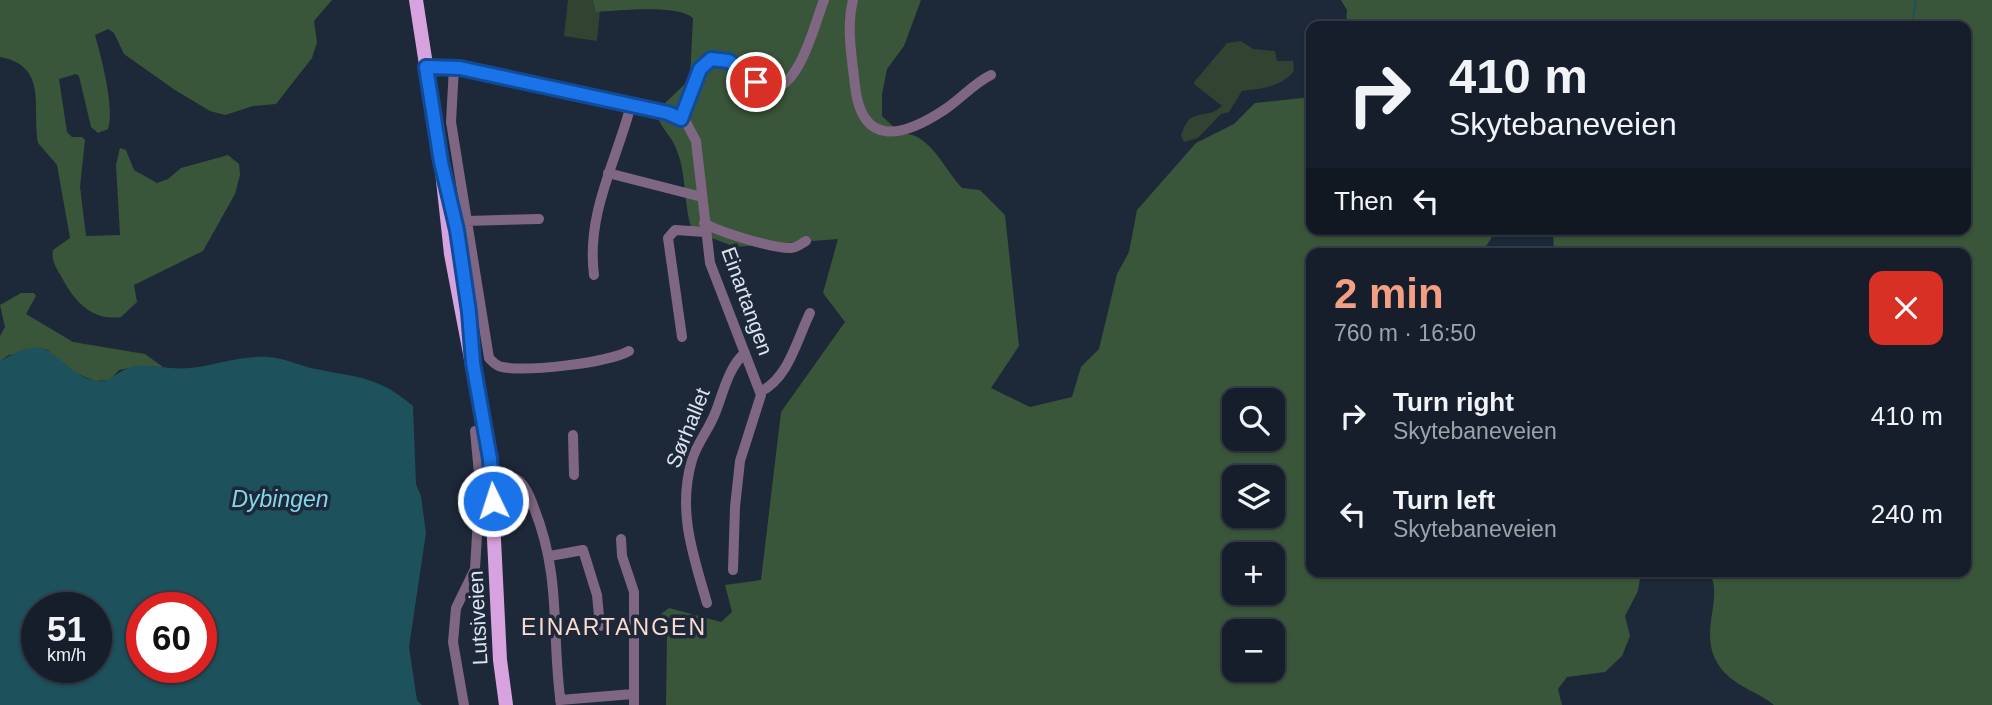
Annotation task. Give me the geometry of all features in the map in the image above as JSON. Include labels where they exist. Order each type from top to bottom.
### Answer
[{"type":"main road","name":"Lutsiveien","points":[[416,0],[441,162],[457,230],[469,312],[473,363],[492,478],[500,660],[506,705]]},
{"type":"street","points":[[426,67],[454,66],[631,105],[681,119],[700,69],[711,59],[722,58],[732,62],[766,88],[779,87],[789,81],[799,66],[824,0]]},
{"type":"street","points":[[853,0],[849,23],[857,100],[862,117],[873,127],[891,132],[919,123],[945,110],[992,75]]},
{"type":"street","points":[[454,66],[450,112],[488,353],[495,363],[511,368],[561,366],[629,351]]},
{"type":"street","points":[[594,275],[593,239],[608,173],[631,105]]},
{"type":"street","name":"Einartangen","points":[[681,119],[692,131],[698,147],[704,228],[710,263],[760,392],[770,386],[784,368],[810,313]]},
{"type":"street","points":[[608,173],[702,197]]},
{"type":"street","points":[[466,221],[539,219]]},
{"type":"street","points":[[682,337],[668,238],[675,230],[704,228]]},
{"type":"street","name":"Einartangen","points":[[704,228],[781,247],[794,248],[806,241]]},
{"type":"street","name":"Sørhallet","points":[[707,603],[687,530],[686,484],[695,453],[712,422],[735,366],[745,353]]},
{"type":"street","points":[[733,570],[740,461],[760,402],[760,392]]},
{"type":"street","points":[[464,705],[453,642],[456,608],[475,569],[480,484],[475,431]]},
{"type":"street","points":[[573,435],[574,475]]},
{"type":"street","points":[[514,478],[523,469]]},
{"type":"street","points":[[492,478],[514,478],[520,481],[531,500],[550,556],[554,580],[561,703],[634,700],[635,601],[622,556],[621,539]]},
{"type":"street","points":[[550,556],[583,550],[597,595],[600,626]]},
{"type":"street","points":[[475,569],[497,572]]},
{"type":"shaded area","points":[[0,0],[332,0],[314,21],[317,42],[312,58],[276,104],[253,106],[225,115],[210,111],[124,54],[114,33],[108,29],[95,35],[109,95],[108,129],[98,133],[91,127],[79,76],[76,74],[59,79],[67,132],[72,137],[82,137],[85,140],[80,187],[86,236],[120,235],[116,165],[120,148],[126,150],[134,170],[157,183],[168,179],[181,168],[228,155],[239,164],[240,175],[235,194],[203,251],[134,285],[137,302],[121,317],[101,316],[85,307],[72,294],[54,264],[53,250],[70,238],[57,165],[38,143],[32,78],[15,62],[0,57]]},
{"type":"shaded area","points":[[568,0],[601,0],[597,41],[564,36]]},
{"type":"shaded area","points":[[593,0],[921,0],[904,46],[887,69],[882,94],[882,116],[900,133],[911,135],[928,145],[962,188],[980,190],[1005,215],[1019,346],[991,388],[1030,407],[1072,397],[1081,367],[1099,349],[1117,274],[1129,252],[1137,210],[1196,143],[1234,124],[1255,103],[1306,98],[1306,235],[1492,237],[1483,248],[1306,248],[1306,577],[1640,577],[1638,591],[1625,616],[1630,636],[1622,656],[1605,672],[1567,677],[1558,689],[1562,705],[666,705],[667,636],[656,618],[669,608],[721,622],[732,612],[725,585],[761,580],[781,412],[845,322],[823,293],[838,239],[735,247],[691,227],[679,156],[658,118],[661,107],[690,79],[693,18],[674,11],[596,12]]},
{"type":"shaded area","points":[[1341,0],[1992,0],[1992,705],[1774,705],[1724,672],[1715,659],[1710,633],[1714,595],[1711,577],[1971,577],[1971,248],[1554,248],[1553,235],[1971,235],[1971,21],[1346,21],[1347,10]]},
{"type":"shaded area","points":[[1241,41],[1253,49],[1275,51],[1277,61],[1293,61],[1294,71],[1276,84],[1242,91],[1229,112],[1221,114],[1198,138],[1184,142],[1181,136],[1189,120],[1216,111],[1222,106],[1194,84],[1195,81],[1227,43]]},
{"type":"shaded area","points":[[21,293],[34,293],[36,296],[26,314],[73,342],[145,354],[163,367],[138,366],[119,370],[110,380],[95,381],[75,373],[46,349],[9,355],[0,361],[0,336],[5,327],[0,305]]},
{"type":"water","name":"Dybingen","points":[[39,347],[81,376],[103,381],[136,366],[183,368],[249,357],[275,358],[378,383],[401,396],[413,406],[416,484],[421,496],[426,533],[409,647],[417,700],[422,705],[0,705],[0,361],[21,350]]},
{"type":"waterway","points":[[1913,21],[1916,0]]},
{"type":"district","name":"EINARTANGEN","points":[[614,627]]},
{"type":"route","points":[[493,501],[490,459],[473,363],[469,312],[457,230],[441,162],[426,67],[454,66],[668,113],[681,119],[690,102],[700,69],[711,59],[722,58],[729,61],[756,82]]}]
